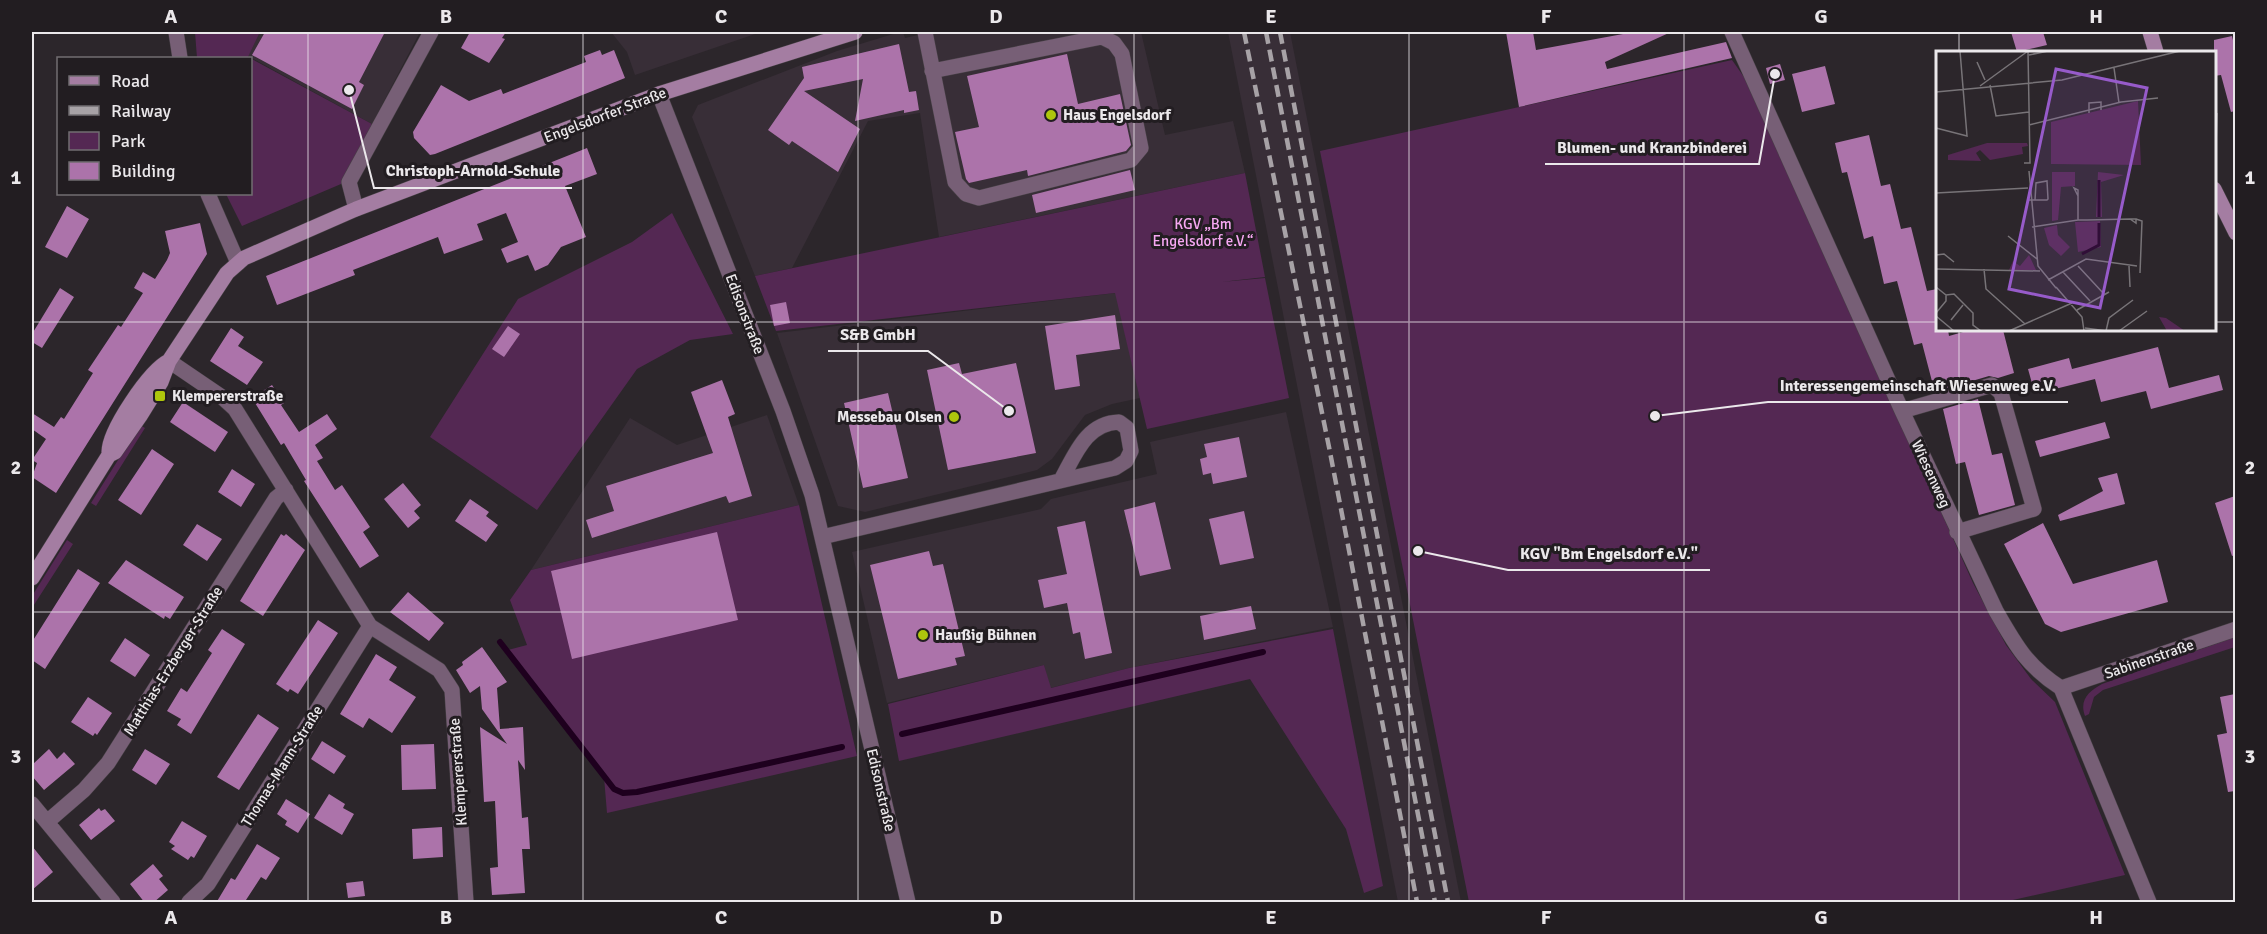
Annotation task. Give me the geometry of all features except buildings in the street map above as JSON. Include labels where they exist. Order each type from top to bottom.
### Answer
[{"type":"street","points":[[176,32],[180,57]]},
{"type":"street","points":[[357,209],[349,182],[431,32]]},
{"type":"street","name":"Engelsdorfer Straße","points":[[32,578],[109,455],[108,449],[141,388],[158,367],[169,361],[227,273],[238,263],[285,238],[357,209],[659,94],[855,32]]},
{"type":"street","points":[[925,32],[932,71],[955,182],[972,196],[979,198],[1131,160],[1141,148],[1122,54],[1114,43],[1102,37],[932,71]]},
{"type":"street","name":"Wiesenweg","points":[[1732,32],[1958,532],[2014,641],[2037,672],[2061,688]]},
{"type":"street","points":[[2150,32],[2156,51]]},
{"type":"street","name":"Edisonstraße","points":[[659,94],[783,411],[812,495],[908,903]]},
{"type":"street","points":[[2216,193],[2235,232]]},
{"type":"street","points":[[208,195],[238,263]]},
{"type":"street","name":"Klempererstraße","points":[[169,361],[222,397],[234,410],[370,626],[439,670],[452,690],[466,903]]},
{"type":"street","points":[[1902,411],[1992,385],[2001,393],[2034,509],[1958,532]]},
{"type":"street","points":[[822,537],[1115,468],[1126,461],[1131,451],[1127,428],[1119,422],[1096,428],[1079,447],[1061,480]]},
{"type":"street","name":"Matthias-Erzberger-Straße","points":[[47,822],[84,790],[108,763],[276,498],[286,490]]},
{"type":"street","name":"Thomas-Mann-Straße","points":[[189,903],[208,884],[370,626]]},
{"type":"street","name":"Sabinenstraße","points":[[2061,688],[2235,629]]},
{"type":"street","points":[[2061,688],[2149,903]]},
{"type":"street","points":[[32,804],[113,903]]},
{"type":"shaded area","points":[[260,32],[420,32],[372,124],[248,56]]},
{"type":"shaded area","points":[[611,32],[761,32],[635,75],[627,52]]},
{"type":"shaded area","points":[[903,32],[905,38],[931,32],[1141,32],[1165,135],[1233,121],[1245,173],[939,237],[920,113],[868,121],[792,268],[755,276],[692,117],[698,105],[837,51]]},
{"type":"shaded area","points":[[1228,32],[1290,32],[1461,902],[1398,902]]},
{"type":"shaded area","points":[[1116,293],[1140,398],[1112,404],[1085,415],[1052,459],[1037,470],[865,512],[838,506],[777,333]]},
{"type":"shaded area","points":[[1286,412],[1333,627],[1129,668],[1050,688],[1044,665],[887,703],[852,552],[1041,509],[1051,499],[1157,474],[1150,442]]},
{"type":"shaded area","points":[[767,415],[799,505],[531,570],[630,418],[677,445]]},
{"type":"green space","points":[[195,32],[260,32],[248,57],[197,57]]},
{"type":"green space","points":[[252,59],[372,124],[341,184],[242,226],[226,195],[252,195]]},
{"type":"green space","points":[[1732,60],[1751,87],[1973,583],[2006,645],[2031,679],[2055,702],[2125,875],[2004,902],[1469,902],[1320,151]]},
{"type":"green space","name":"KGV „Bm Engelsdorf e.V.“","points":[[1245,173],[1265,277],[1221,282],[1265,278],[1289,398],[1147,429],[1115,293],[776,331],[755,276]]},
{"type":"green space","points":[[672,213],[733,334],[690,340],[637,369],[537,510],[430,437],[518,299],[632,242]]},
{"type":"green space","points":[[140,425],[145,428],[96,506],[91,503]]},
{"type":"green space","points":[[799,505],[857,756],[607,813],[604,777],[504,651],[527,645],[510,600],[531,570]]},
{"type":"green space","points":[[67,540],[73,544],[32,608],[32,596]]},
{"type":"green space","points":[[1333,629],[1383,886],[1364,893],[1346,829],[1250,679],[899,761],[888,704],[1044,665],[1051,688],[1129,668]]},
{"type":"green space","points":[[2235,637],[2235,647],[2103,690],[2094,697],[2089,714],[2085,716],[2083,705],[2086,697],[2102,684]]},
{"type":"waterway","points":[[500,642],[614,789],[623,793],[637,792],[842,747]]},
{"type":"waterway","points":[[902,734],[1263,652]]},
{"type":"railway","points":[[1244,32],[1329,447],[1417,902]]},
{"type":"railway","points":[[1266,32],[1435,902]]},
{"type":"railway","points":[[1280,32],[1448,902]]},
{"type":"place","name":"Blumen- und Kranzbinderei","points":[[1775,74]]},
{"type":"place","name":"Christoph-Arnold-Schule","points":[[349,90]]},
{"type":"place","name":"Haus Engelsdorf","points":[[1051,115]]},
{"type":"place","name":"Klempererstraße","points":[[160,396]]},
{"type":"place","name":"S&B GmbH","points":[[1009,411]]},
{"type":"place","name":"Interessengemeinschaft Wiesenweg e.V.","points":[[1655,416]]},
{"type":"place","name":"Messebau Olsen","points":[[954,417]]},
{"type":"place","name":"KGV \"Bm Engelsdorf e.V.\"","points":[[1418,551]]},
{"type":"place","name":"Haußig Bühnen","points":[[923,635]]}]
